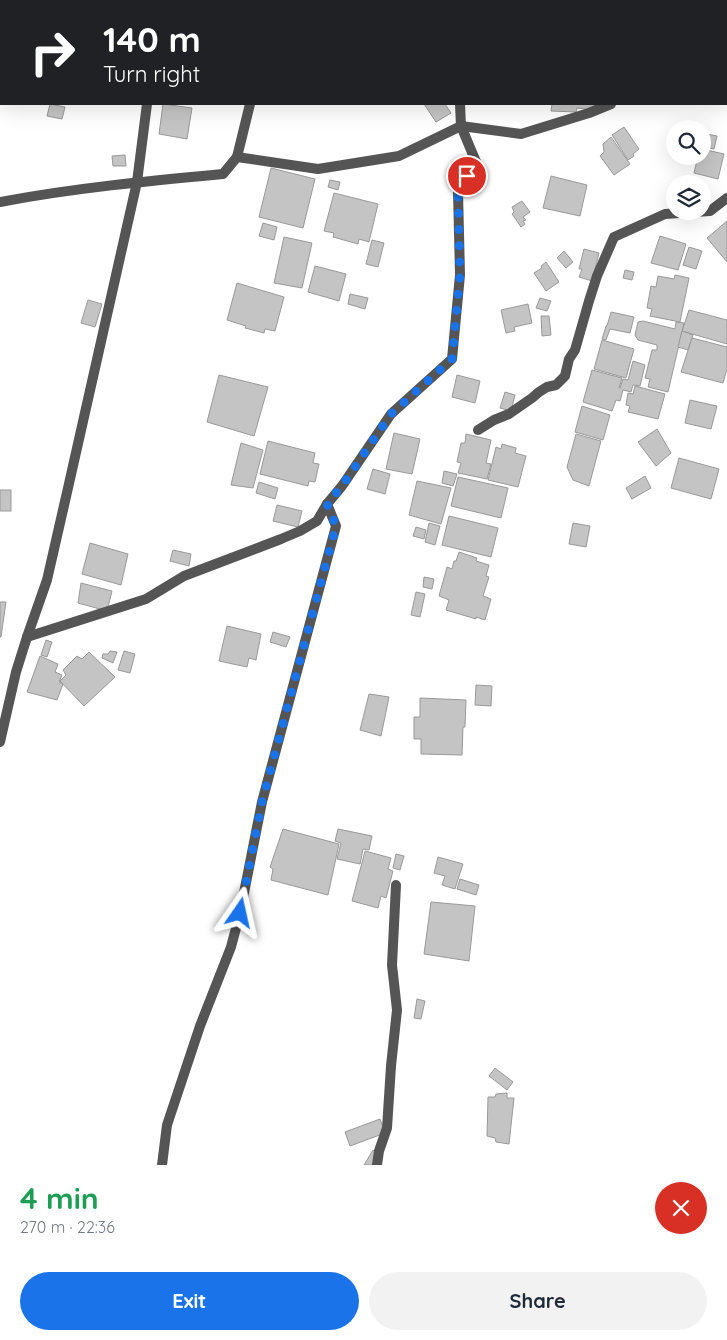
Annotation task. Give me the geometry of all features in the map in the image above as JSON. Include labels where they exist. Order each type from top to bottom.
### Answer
[{"type":"street","points":[[0,742],[16,672],[49,571],[137,182],[147,105]]},
{"type":"street","points":[[0,202],[51,193],[137,182],[223,174],[237,157],[250,105]]},
{"type":"street","points":[[27,636],[146,599],[184,576],[300,531],[317,520],[391,414],[452,359],[460,275],[458,191],[476,162],[461,126],[460,105]]},
{"type":"street","points":[[237,157],[318,170],[399,156],[461,126],[521,134],[608,105]]},
{"type":"street","points":[[478,430],[494,420],[509,414],[547,387],[556,385],[565,376],[569,359],[575,350],[597,276],[614,237],[664,214],[710,211],[727,198]]},
{"type":"street","points":[[162,1165],[167,1125],[200,1026],[231,947],[240,913],[262,802],[336,526],[327,504]]},
{"type":"street","points":[[377,1165],[379,1150],[387,1128],[397,1010],[392,965],[396,885]]},
{"type":"building","points":[[50,105],[65,107],[62,119],[47,116]]},
{"type":"building","points":[[163,105],[192,108],[187,139],[159,134]]},
{"type":"building","points":[[425,105],[446,105],[451,113],[436,122]]},
{"type":"building","points":[[552,105],[595,105],[594,110],[577,108],[576,112],[551,111]]},
{"type":"building","points":[[624,127],[639,149],[628,160],[612,135]]},
{"type":"building","points":[[711,135],[717,136],[714,149],[711,148]]},
{"type":"building","points":[[611,137],[630,164],[614,175],[600,156],[604,152],[603,144]]},
{"type":"building","points":[[711,151],[724,154],[718,179],[711,177],[711,175],[694,173],[696,165],[711,165]]},
{"type":"building","points":[[125,155],[126,166],[113,166],[112,156]]},
{"type":"building","points":[[271,168],[315,179],[303,228],[259,217]]},
{"type":"building","points":[[551,176],[587,185],[580,216],[543,208]]},
{"type":"building","points":[[330,180],[340,182],[338,190],[328,187]]},
{"type":"building","points":[[334,193],[378,204],[369,242],[359,239],[358,244],[333,237],[334,233],[324,231]]},
{"type":"building","points":[[522,201],[530,212],[523,217],[526,220],[523,221],[525,224],[521,227],[512,214],[514,212],[512,207]]},
{"type":"building","points":[[727,221],[727,262],[707,238]]},
{"type":"building","points":[[263,223],[277,227],[274,240],[259,236]]},
{"type":"building","points":[[660,236],[686,244],[678,270],[651,263]]},
{"type":"building","points":[[284,237],[312,243],[302,288],[274,283]]},
{"type":"building","points":[[372,240],[384,243],[378,267],[366,264]]},
{"type":"building","points":[[689,247],[702,251],[696,269],[683,265]]},
{"type":"building","points":[[584,249],[599,253],[592,281],[579,277],[582,269],[579,269]]},
{"type":"building","points":[[564,251],[573,262],[566,268],[557,258]]},
{"type":"building","points":[[546,262],[559,282],[546,291],[534,273],[542,268],[541,266]]},
{"type":"building","points":[[315,266],[346,274],[339,301],[308,292]]},
{"type":"building","points":[[625,270],[634,272],[632,280],[623,278]]},
{"type":"building","points":[[675,275],[689,278],[680,322],[650,316],[652,309],[647,308],[651,286],[656,287],[658,276],[674,279]]},
{"type":"building","points":[[237,283],[284,297],[275,331],[265,329],[264,333],[245,328],[246,326],[227,320]]},
{"type":"building","points":[[350,294],[368,298],[365,309],[348,304]]},
{"type":"building","points":[[540,298],[551,301],[547,311],[536,308]]},
{"type":"building","points":[[88,300],[102,304],[95,327],[81,323]]},
{"type":"building","points":[[528,304],[532,323],[514,327],[515,331],[506,333],[501,310]]},
{"type":"building","points":[[689,310],[727,320],[727,344],[682,331]]},
{"type":"building","points":[[611,312],[634,317],[630,333],[610,329],[606,340],[602,339],[607,326]]},
{"type":"building","points":[[541,316],[549,316],[551,335],[542,336]]},
{"type":"building","points":[[643,321],[675,329],[676,322],[684,323],[668,392],[648,387],[650,379],[645,378],[652,350],[657,350],[657,345],[638,340],[635,335],[638,322]]},
{"type":"building","points":[[682,331],[693,335],[688,350],[678,347]]},
{"type":"building","points":[[692,338],[727,347],[727,369],[723,383],[681,372]]},
{"type":"building","points":[[602,340],[634,349],[626,378],[594,369]]},
{"type":"building","points":[[633,361],[645,365],[640,386],[633,385],[631,392],[623,390],[620,401],[616,400],[612,411],[583,402],[592,370],[622,378],[620,388],[623,379],[628,380]]},
{"type":"building","points":[[219,375],[268,387],[254,436],[207,422]]},
{"type":"building","points":[[457,375],[480,381],[475,403],[452,397]]},
{"type":"building","points":[[635,386],[665,394],[658,419],[628,412],[630,406],[626,405],[628,393],[633,394]]},
{"type":"building","points":[[505,392],[515,395],[511,411],[500,408]]},
{"type":"building","points":[[690,400],[717,406],[711,429],[685,423]]},
{"type":"building","points":[[582,406],[610,415],[603,440],[575,432]]},
{"type":"building","points":[[657,429],[671,453],[656,466],[638,442]]},
{"type":"building","points":[[394,433],[420,439],[412,474],[386,469]]},
{"type":"building","points":[[466,434],[491,440],[486,463],[491,464],[487,479],[458,473],[461,463],[457,462],[461,443],[465,443]]},
{"type":"building","points":[[576,434],[601,441],[589,486],[573,480],[567,467]]},
{"type":"building","points":[[268,441],[315,453],[313,463],[319,464],[315,482],[309,481],[308,486],[260,474]]},
{"type":"building","points":[[241,443],[263,450],[253,488],[231,485]]},
{"type":"building","points":[[502,444],[516,448],[515,453],[526,456],[518,487],[488,480],[496,447],[501,449]]},
{"type":"building","points":[[679,458],[719,469],[711,499],[671,488]]},
{"type":"building","points":[[373,469],[390,474],[385,494],[367,489]]},
{"type":"building","points":[[444,471],[457,474],[453,486],[442,483]]},
{"type":"building","points":[[645,476],[651,488],[632,499],[626,488]]},
{"type":"building","points":[[458,477],[508,488],[501,518],[451,506]]},
{"type":"building","points":[[417,481],[451,488],[441,524],[409,515]]},
{"type":"building","points":[[259,482],[278,488],[275,499],[256,493]]},
{"type":"building","points":[[0,490],[11,490],[11,511],[0,511]]},
{"type":"building","points":[[277,505],[302,511],[298,527],[273,521]]},
{"type":"building","points":[[449,516],[498,528],[491,557],[442,545]]},
{"type":"building","points":[[429,523],[440,526],[435,545],[425,542]]},
{"type":"building","points":[[573,523],[590,526],[586,547],[569,544]]},
{"type":"building","points":[[416,527],[426,530],[424,539],[413,536]]},
{"type":"building","points":[[90,543],[128,554],[121,585],[82,574]]},
{"type":"building","points":[[173,550],[191,554],[189,566],[170,561]]},
{"type":"building","points":[[459,552],[477,558],[476,561],[489,565],[486,576],[489,577],[483,596],[491,599],[485,620],[446,610],[449,600],[439,596],[447,567],[452,569]]},
{"type":"building","points":[[424,577],[434,579],[432,589],[423,587]]},
{"type":"building","points":[[81,583],[112,591],[107,611],[78,603]]},
{"type":"building","points":[[416,592],[425,594],[420,617],[411,615]]},
{"type":"building","points":[[0,602],[6,602],[1,637],[0,637]]},
{"type":"building","points":[[227,626],[261,634],[256,660],[249,658],[247,667],[219,661]]},
{"type":"building","points":[[273,632],[290,637],[286,647],[270,642]]},
{"type":"building","points":[[46,640],[52,642],[47,657],[41,655]]},
{"type":"building","points":[[110,651],[117,652],[113,663],[102,658],[103,654],[108,654]]},
{"type":"building","points":[[124,651],[135,654],[130,673],[118,670]]},
{"type":"building","points":[[89,652],[115,677],[84,706],[60,681],[66,675],[63,670],[77,656],[82,659]]},
{"type":"building","points":[[40,656],[58,664],[55,672],[62,675],[59,682],[63,684],[57,700],[27,692]]},
{"type":"building","points":[[476,685],[492,686],[491,706],[475,705]]},
{"type":"building","points":[[369,694],[389,697],[381,736],[360,730]]},
{"type":"building","points":[[420,698],[466,700],[462,755],[421,754],[421,739],[414,739],[414,717],[420,717]]},
{"type":"building","points":[[283,829],[339,844],[328,895],[271,880],[273,869],[270,867]]},
{"type":"building","points":[[338,829],[372,836],[369,850],[363,849],[360,864],[337,859],[341,843],[335,841]]},
{"type":"building","points":[[365,851],[391,858],[388,869],[393,871],[386,898],[381,896],[378,908],[352,901]]},
{"type":"building","points":[[396,854],[404,856],[400,870],[393,868]]},
{"type":"building","points":[[438,857],[463,864],[455,889],[442,885],[445,876],[434,873]]},
{"type":"building","points":[[460,879],[479,885],[476,895],[457,889]]},
{"type":"building","points":[[431,902],[475,906],[469,961],[424,954]]},
{"type":"building","points":[[417,999],[425,1001],[421,1019],[414,1018]]},
{"type":"building","points":[[495,1068],[513,1082],[507,1090],[489,1076]]},
{"type":"building","points":[[507,1093],[507,1098],[514,1098],[509,1144],[496,1142],[495,1138],[487,1136],[488,1097]]},
{"type":"building","points":[[380,1119],[385,1133],[350,1146],[345,1132]]},
{"type":"building","points":[[373,1150],[378,1154],[372,1165],[364,1165]]},
{"type":"route","points":[[240,913],[262,802],[336,526],[327,504],[342,486],[391,414],[452,359],[460,275],[458,191],[467,176]]}]
